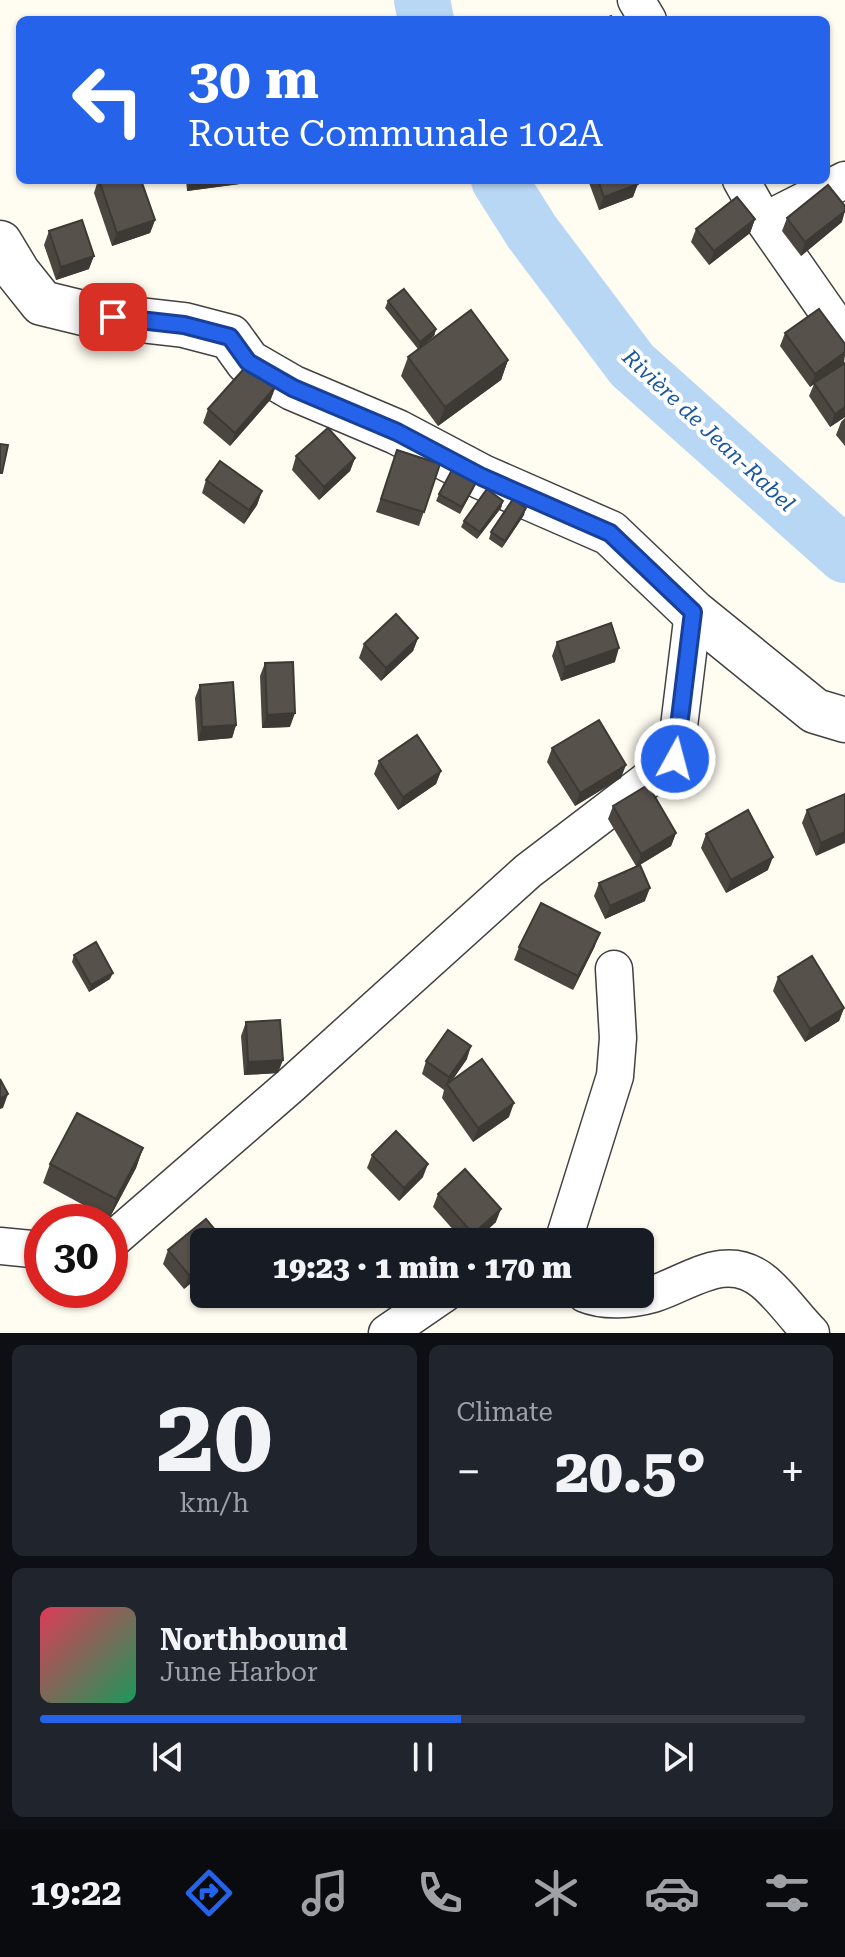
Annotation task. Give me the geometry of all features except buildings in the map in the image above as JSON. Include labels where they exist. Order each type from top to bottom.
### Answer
[{"type":"street","points":[[764,221],[845,180]]},
{"type":"street","points":[[743,184],[764,221],[845,337]]},
{"type":"street","points":[[0,243],[18,273],[42,303],[87,314],[184,325],[230,337],[248,362],[293,388],[397,432],[482,477],[610,533],[693,612],[815,711],[845,720]]},
{"type":"street","points":[[128,1226],[291,1085],[528,871],[675,759],[693,612]]},
{"type":"street","points":[[567,1228],[615,1076],[618,1038],[614,969]]},
{"type":"street","points":[[0,1246],[24,1248]]},
{"type":"street","points":[[654,1293],[706,1270],[739,1270],[762,1280],[811,1333]]},
{"type":"street","points":[[387,1333],[424,1308]]},
{"type":"waterway","name":"Rivière de Jean-Rabel","points":[[422,0],[425,16]]},
{"type":"waterway","name":"Rivière de Jean-Rabel","points":[[502,184],[532,232],[632,365],[845,555]]},
{"type":"route","points":[[113,317],[184,325],[230,337],[248,362],[293,388],[397,432],[482,477],[610,533],[693,612],[675,759]]}]
